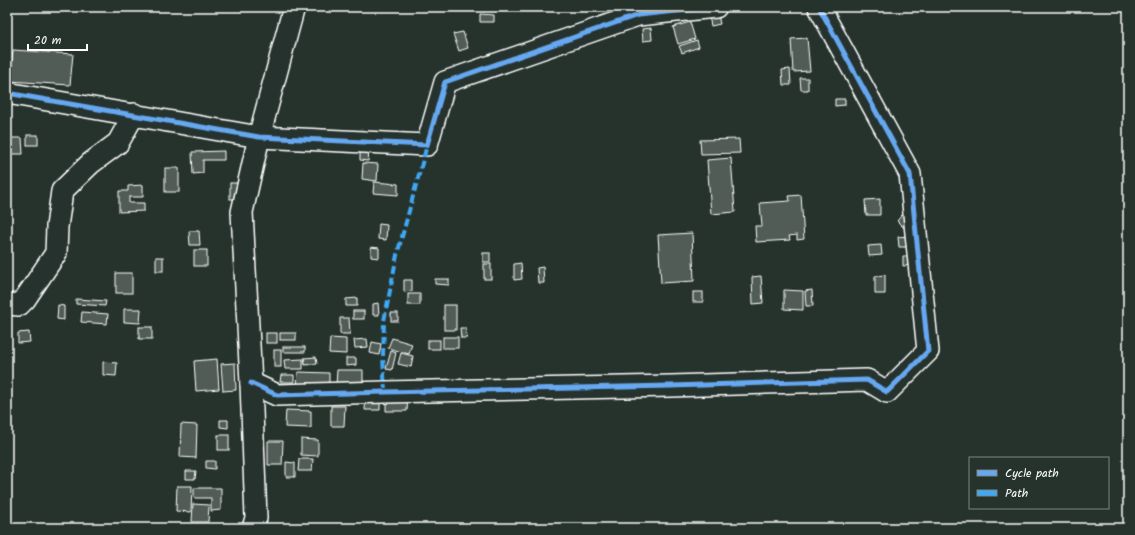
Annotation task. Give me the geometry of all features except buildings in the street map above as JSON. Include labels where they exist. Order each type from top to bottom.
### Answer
[{"type":"street","points":[[253,528],[256,518],[251,382],[242,212],[259,136],[294,7]]},
{"type":"street","points":[[7,93],[259,136],[427,145],[445,82],[638,15],[716,7]]},
{"type":"street","points":[[251,382],[277,395],[867,380],[887,392],[928,352],[910,174],[819,7]]},
{"type":"street","points":[[7,304],[19,305],[25,299],[56,253],[57,227],[62,190],[91,163],[118,143],[134,114]]},
{"type":"marked path","points":[[385,392],[383,357],[384,321],[397,255],[427,145]]},
{"type":"cycle path","points":[[7,93],[259,137],[427,145],[445,82],[638,15],[716,7]]},
{"type":"cycle path","points":[[251,383],[277,395],[867,380],[887,392],[928,351],[910,174],[819,7]]}]
